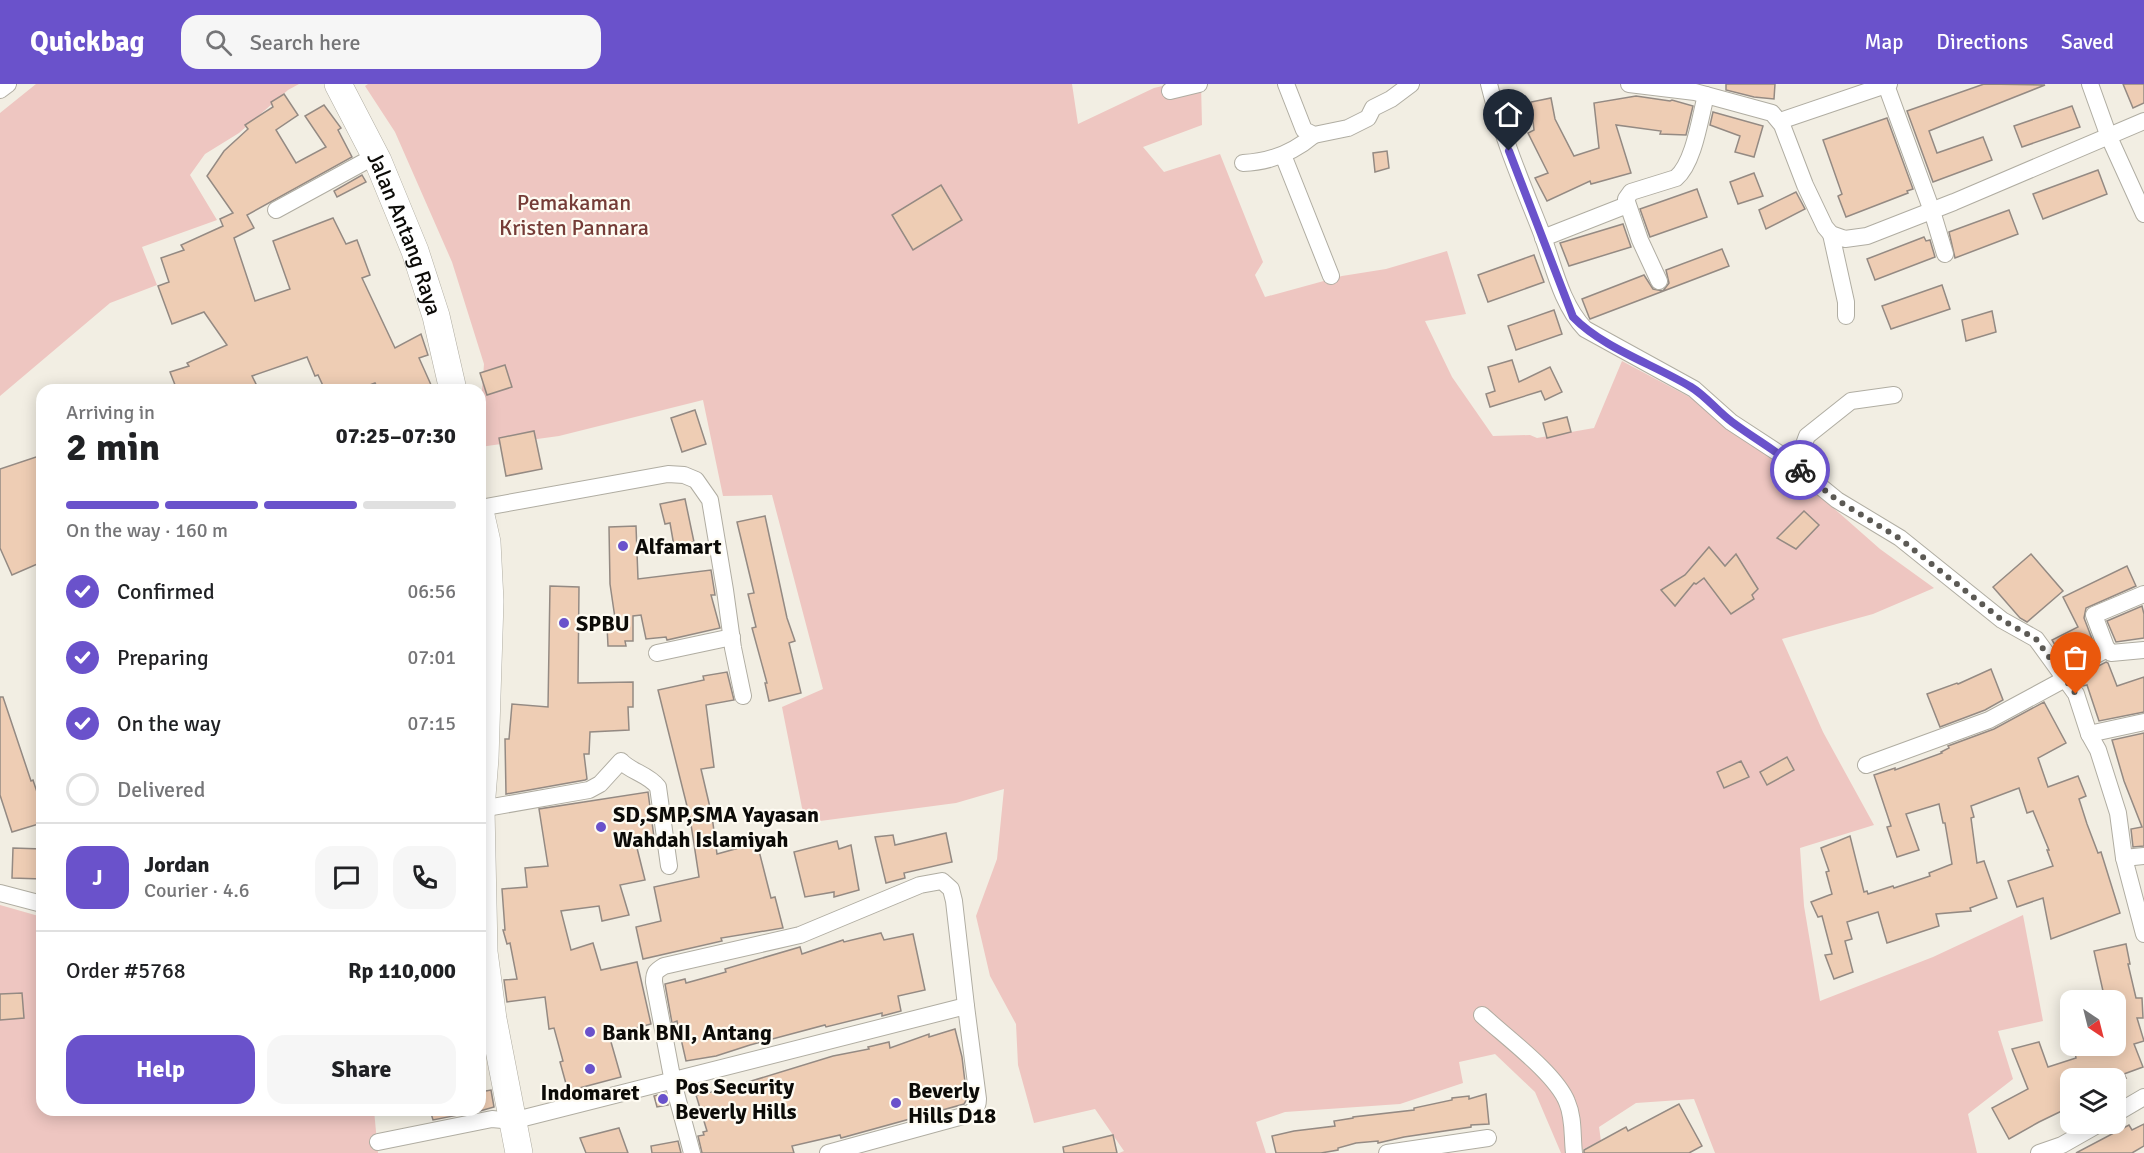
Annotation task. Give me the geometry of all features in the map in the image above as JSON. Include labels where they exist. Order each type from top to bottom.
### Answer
[{"type":"main road","name":"Jalan Antang Raya","points":[[338,84],[375,156],[419,262],[436,316],[452,384]]},
{"type":"main road","points":[[486,537],[490,601],[486,727]]},
{"type":"main road","points":[[486,976],[519,1153]]},
{"type":"street","points":[[0,90],[8,84]]},
{"type":"street","points":[[1170,91],[1199,84]]},
{"type":"street","points":[[1286,84],[1304,130],[1314,135]]},
{"type":"street","points":[[1243,163],[1255,163],[1283,155],[1302,145],[1314,135],[1348,128],[1368,118],[1373,108],[1391,99],[1411,84]]},
{"type":"street","points":[[1489,84],[1497,115],[1573,317],[1586,330],[1694,389],[1731,422],[1796,466],[1837,500],[1899,538],[2002,620],[2036,639],[2076,694],[2089,734],[2098,750],[2118,813],[2124,858],[2144,934]]},
{"type":"street","points":[[1629,84],[1695,92],[1772,113],[1780,120],[1824,227],[1831,234],[1845,239],[1867,236],[1932,211],[2144,122]]},
{"type":"street","points":[[1780,120],[1887,84],[1932,211],[1945,255]]},
{"type":"street","points":[[2091,84],[2109,136],[2144,214]]},
{"type":"street","points":[[1659,281],[1640,240],[1626,199],[1631,192],[1676,178],[1681,174],[1692,149],[1706,95]]},
{"type":"street","points":[[1283,155],[1306,218],[1331,276]]},
{"type":"street","points":[[276,210],[375,156]]},
{"type":"street","points":[[1543,238],[1627,205]]},
{"type":"street","points":[[1831,234],[1846,302],[1846,316]]},
{"type":"street","points":[[1796,466],[1807,436],[1851,401],[1894,395]]},
{"type":"street","points":[[486,509],[660,476],[684,475],[696,480],[710,500],[743,696]]},
{"type":"street","points":[[2144,594],[2094,615],[2107,649],[2113,654],[2144,650]]},
{"type":"street","points":[[657,652],[732,637]]},
{"type":"street","points":[[1866,765],[1989,720],[2107,649]]},
{"type":"street","points":[[2089,734],[2144,722]]},
{"type":"street","points":[[486,808],[589,790],[600,784],[621,760],[625,766],[651,779],[658,787],[669,866]]},
{"type":"street","points":[[2124,858],[2144,856]]},
{"type":"street","points":[[692,1153],[674,1082],[654,982],[656,970],[664,966],[800,935],[920,885],[942,880],[951,889],[954,901],[978,1099],[976,1108],[963,1116],[828,1153]]},
{"type":"street","points":[[0,893],[36,902]]},
{"type":"street","points":[[378,1142],[492,1119],[512,1121],[674,1082],[966,1006]]},
{"type":"street","points":[[1482,1015],[1557,1085],[1571,1113],[1574,1153]]},
{"type":"street","points":[[2126,1108],[2144,1098]]},
{"type":"street","points":[[2039,1153],[2062,1145],[2081,1134]]},
{"type":"street","points":[[1388,1153],[1478,1144]]},
{"type":"green space","points":[[36,84],[299,84],[288,90],[239,133],[205,154],[190,175],[217,220],[142,247],[157,285],[110,303],[0,396],[0,113]]},
{"type":"green space","name":"Pemakaman Kristen Pannara","points":[[368,84],[1072,84],[1078,124],[1154,88],[1171,84],[1201,84],[1202,125],[1143,147],[1164,172],[1220,154],[1263,262],[1255,275],[1265,297],[1342,276],[1386,269],[1447,251],[1466,314],[1425,321],[1452,377],[1493,436],[1530,435],[1537,438],[1594,428],[1622,361],[1697,401],[1821,497],[1880,549],[1934,588],[1873,614],[1782,639],[1823,732],[1874,825],[1800,848],[1804,906],[1820,1001],[1933,957],[2023,915],[2043,1021],[1998,1031],[2013,1079],[1968,1114],[1977,1153],[1715,1153],[1694,1099],[1636,1103],[1599,1127],[1601,1141],[1575,1153],[1561,1153],[1535,1092],[1495,1054],[1459,1062],[1463,1083],[1400,1104],[1285,1112],[1256,1122],[1266,1153],[1119,1153],[1124,1151],[1095,1109],[1034,1123],[1018,1065],[1016,1024],[990,976],[976,916],[997,859],[1004,789],[956,803],[805,823],[782,707],[823,689],[772,495],[723,496],[703,400],[559,436],[486,446],[486,384],[482,384],[484,364],[452,262],[395,132],[365,86]]},
{"type":"green space","points":[[0,905],[36,915],[36,1116],[375,1116],[378,1153],[0,1153]]},
{"type":"building","points":[[1726,84],[1775,84],[1774,99],[1726,90]]},
{"type":"building","points":[[1984,84],[2045,85],[1929,131],[1937,153],[1983,137],[1992,160],[1933,182],[1907,111]]},
{"type":"building","points":[[2123,84],[2144,84],[2144,103],[2133,108]]},
{"type":"building","points":[[284,94],[298,115],[276,130],[296,163],[326,147],[305,116],[324,105],[341,128],[338,130],[352,157],[247,215],[254,228],[234,238],[255,301],[290,289],[273,241],[333,218],[346,244],[357,240],[370,275],[362,278],[395,348],[421,334],[428,355],[419,358],[431,384],[322,384],[318,375],[315,376],[307,357],[252,376],[256,384],[175,384],[170,372],[189,366],[187,363],[227,345],[204,312],[172,324],[158,286],[169,282],[161,258],[184,250],[181,245],[223,226],[220,219],[233,213],[207,176],[224,151],[248,129],[245,125],[273,107],[271,102]]},
{"type":"building","points":[[1636,96],[1672,100],[1693,106],[1686,135],[1660,134],[1661,131],[1616,125],[1631,173],[1591,184],[1590,181],[1547,201],[1535,178],[1548,173],[1528,133],[1534,130],[1531,102],[1551,98],[1555,119],[1574,156],[1599,148],[1594,103]]},
{"type":"building","points":[[2072,106],[2080,127],[2022,147],[2014,126]]},
{"type":"building","points":[[1713,112],[1763,126],[1754,157],[1735,152],[1740,136],[1710,125]]},
{"type":"building","points":[[1887,118],[1913,189],[1846,217],[1838,196],[1842,194],[1823,140]]},
{"type":"building","points":[[1387,151],[1389,168],[1375,172],[1373,153]]},
{"type":"building","points":[[2098,170],[2107,194],[2043,219],[2033,194]]},
{"type":"building","points":[[1754,173],[1763,196],[1738,204],[1730,182]]},
{"type":"building","points":[[362,175],[366,182],[337,197],[334,191]]},
{"type":"building","points":[[941,185],[962,220],[913,250],[892,215]]},
{"type":"building","points":[[1697,189],[1707,217],[1650,237],[1640,209]]},
{"type":"building","points":[[1796,192],[1805,209],[1766,229],[1759,210]]},
{"type":"building","points":[[2009,210],[2018,234],[1955,258],[1949,232]]},
{"type":"building","points":[[1623,224],[1631,247],[1569,266],[1560,243]]},
{"type":"building","points":[[1924,237],[1926,241],[1930,240],[1935,257],[1875,280],[1867,259]]},
{"type":"building","points":[[1722,249],[1729,266],[1590,319],[1582,299],[1644,275],[1653,289],[1663,291],[1669,283],[1666,270]]},
{"type":"building","points":[[1534,255],[1544,282],[1488,302],[1478,275]]},
{"type":"building","points":[[1942,285],[1950,309],[1891,329],[1882,306]]},
{"type":"building","points":[[1554,310],[1562,334],[1516,350],[1508,326]]},
{"type":"building","points":[[1992,311],[1996,332],[1966,341],[1962,320]]},
{"type":"building","points":[[1512,360],[1519,382],[1550,367],[1562,392],[1545,400],[1541,391],[1490,407],[1486,394],[1495,391],[1488,367]]},
{"type":"building","points":[[505,365],[512,387],[487,395],[486,384],[484,384],[480,373]]},
{"type":"building","points":[[695,410],[706,444],[682,452],[671,418]]},
{"type":"building","points":[[1567,417],[1571,432],[1547,438],[1543,423]]},
{"type":"building","points":[[534,431],[542,469],[506,476],[499,438]]},
{"type":"building","points":[[36,457],[36,565],[12,575],[0,548],[0,469]]},
{"type":"building","points":[[685,499],[694,542],[674,546],[670,523],[665,524],[660,504]]},
{"type":"building","points":[[1804,511],[1819,525],[1796,549],[1777,538]]},
{"type":"building","points":[[765,516],[787,618],[795,641],[789,643],[801,693],[769,701],[765,683],[767,683],[752,628],[756,627],[748,594],[754,593],[737,522]]},
{"type":"building","points":[[636,526],[638,579],[711,570],[715,595],[711,595],[720,628],[667,640],[666,637],[646,639],[641,615],[633,616],[633,641],[625,641],[626,646],[608,646],[607,626],[616,625],[610,584],[609,527]]},
{"type":"building","points":[[1709,547],[1725,566],[1736,554],[1758,589],[1752,595],[1754,599],[1731,614],[1704,578],[1694,583],[1675,606],[1661,590],[1685,575]]},
{"type":"building","points":[[2031,554],[2063,591],[2027,622],[2020,618],[1993,587]]},
{"type":"building","points":[[2127,566],[2136,586],[2086,608],[2084,618],[2094,644],[2064,660],[2052,640],[2078,627],[2063,597]]},
{"type":"building","points":[[550,586],[579,587],[578,683],[633,682],[633,707],[628,707],[629,730],[590,732],[589,754],[584,754],[587,779],[506,794],[505,739],[509,739],[512,704],[548,707]]},
{"type":"building","points":[[2142,606],[2144,638],[2116,642],[2107,621]]},
{"type":"building","points":[[2106,662],[2117,686],[2144,677],[2144,712],[2099,721],[2087,685],[2083,686],[2077,677]]},
{"type":"building","points":[[1991,669],[2003,700],[1985,710],[1940,727],[1927,694],[1958,684]]},
{"type":"building","points":[[727,672],[734,700],[706,705],[714,767],[701,769],[712,816],[717,854],[757,843],[771,898],[775,897],[783,928],[721,938],[722,941],[643,959],[636,927],[661,921],[654,887],[699,877],[690,818],[658,690],[704,680],[703,676]]},
{"type":"building","points":[[0,697],[3,697],[31,781],[33,780],[36,789],[36,825],[12,832],[0,795]]},
{"type":"building","points":[[2044,702],[2066,743],[2038,758],[2048,787],[2078,776],[2086,796],[2079,799],[2098,853],[2101,852],[2120,913],[2051,939],[2043,898],[2017,907],[2008,881],[2053,866],[2033,811],[2027,813],[2019,788],[1971,806],[1974,817],[1971,818],[1977,863],[1984,861],[1997,898],[1970,908],[1971,911],[1936,914],[1939,926],[1887,943],[1878,912],[1847,922],[1852,939],[1845,941],[1853,972],[1834,979],[1825,955],[1832,954],[1822,916],[1818,917],[1811,902],[1832,894],[1826,872],[1829,871],[1821,848],[1850,836],[1864,892],[1867,891],[1868,894],[1930,876],[1929,873],[1952,864],[1945,823],[1943,823],[1939,804],[1906,814],[1919,850],[1897,857],[1887,827],[1891,826],[1874,775],[1942,753],[1949,748],[1948,746],[1994,729]]},
{"type":"building","points":[[2144,733],[2144,846],[2133,847],[2131,829],[2142,827],[2124,781],[2112,740]]},
{"type":"building","points":[[1787,757],[1794,770],[1767,785],[1760,772]]},
{"type":"building","points":[[1741,761],[1749,777],[1724,788],[1717,772]]},
{"type":"building","points":[[648,792],[655,845],[637,848],[645,880],[620,885],[629,915],[602,921],[599,906],[561,911],[571,950],[593,943],[601,970],[637,962],[651,1024],[609,1035],[621,1077],[568,1091],[554,1028],[549,1029],[545,997],[507,1002],[504,980],[517,979],[510,943],[507,944],[503,930],[505,930],[502,889],[527,887],[525,868],[548,866],[539,809]]},
{"type":"building","points":[[946,833],[952,862],[904,873],[905,878],[886,883],[875,837],[893,835],[895,845]]},
{"type":"building","points":[[837,841],[839,849],[851,845],[859,890],[834,897],[834,892],[805,897],[794,852]]},
{"type":"building","points":[[13,848],[36,849],[36,879],[12,878]]},
{"type":"building","points":[[881,933],[884,940],[913,934],[925,990],[898,996],[901,1011],[882,1016],[882,1013],[826,1027],[825,1025],[716,1056],[686,1061],[677,1021],[672,1023],[665,984],[685,979],[686,983],[800,947],[802,954],[843,940],[844,942]]},
{"type":"building","points":[[2126,944],[2136,998],[2142,998],[2143,1018],[2137,1018],[2144,1041],[2134,1044],[2143,1067],[2126,1073],[2126,1068],[2060,1068],[2060,1112],[2009,1139],[1992,1108],[2028,1089],[2012,1049],[2039,1042],[2048,1067],[2076,1058],[2076,1056],[2126,1056],[2126,990],[2103,990],[2094,951]]},
{"type":"building","points":[[22,993],[24,1018],[0,1020],[0,994]]},
{"type":"building","points":[[955,1029],[962,1057],[967,1099],[964,1104],[841,1138],[840,1135],[792,1146],[794,1153],[702,1153],[698,1136],[704,1135],[703,1132],[707,1131],[696,1095],[722,1090],[833,1056],[869,1049],[868,1047],[889,1042],[890,1048],[929,1034],[929,1037]]},
{"type":"building","points":[[491,1090],[494,1107],[486,1109],[486,1091]]},
{"type":"building","name":"Pos Security Beverly Hills","points":[[665,1093],[668,1105],[657,1107],[654,1096]]},
{"type":"building","points":[[1486,1094],[1489,1124],[1471,1125],[1471,1127],[1378,1143],[1378,1141],[1356,1143],[1321,1153],[1276,1153],[1272,1136],[1335,1126],[1334,1121],[1353,1117],[1414,1110],[1414,1108],[1452,1100],[1452,1098],[1469,1096],[1469,1099]]},
{"type":"building","points":[[1679,1104],[1702,1146],[1689,1153],[1584,1153],[1584,1150],[1626,1127],[1628,1131]]},
{"type":"building","points":[[432,1116],[453,1116],[433,1120]]},
{"type":"building","points":[[2144,1124],[2144,1146],[2132,1153],[2076,1153],[2112,1134],[2126,1134],[2126,1127],[2129,1125],[2132,1130]]},
{"type":"building","points":[[619,1128],[628,1153],[586,1153],[580,1138]]},
{"type":"building","points":[[1113,1135],[1117,1153],[1064,1153],[1063,1147]]},
{"type":"building","points":[[678,1141],[681,1153],[652,1153],[651,1146]]},
{"type":"way so far","points":[[1800,470],[1837,500],[1899,538],[2002,620],[2036,639],[2076,694]]},
{"type":"place","name":"Alfamart","points":[[623,546]]},
{"type":"place","name":"SPBU","points":[[564,623]]},
{"type":"place","name":"SD,SMP,SMA Yayasan Wahdah Islamiyah","points":[[601,827]]},
{"type":"place","name":"Bank BNI, Antang","points":[[590,1032]]},
{"type":"place","name":"Indomaret","points":[[590,1069]]},
{"type":"place","name":"Pos Security Beverly Hills","points":[[663,1099]]},
{"type":"place","name":"Beverly Hills D18","points":[[896,1103]]},
{"type":"route","points":[[1509,151],[1573,317],[1586,330],[1694,389],[1731,422],[1800,470]]}]
